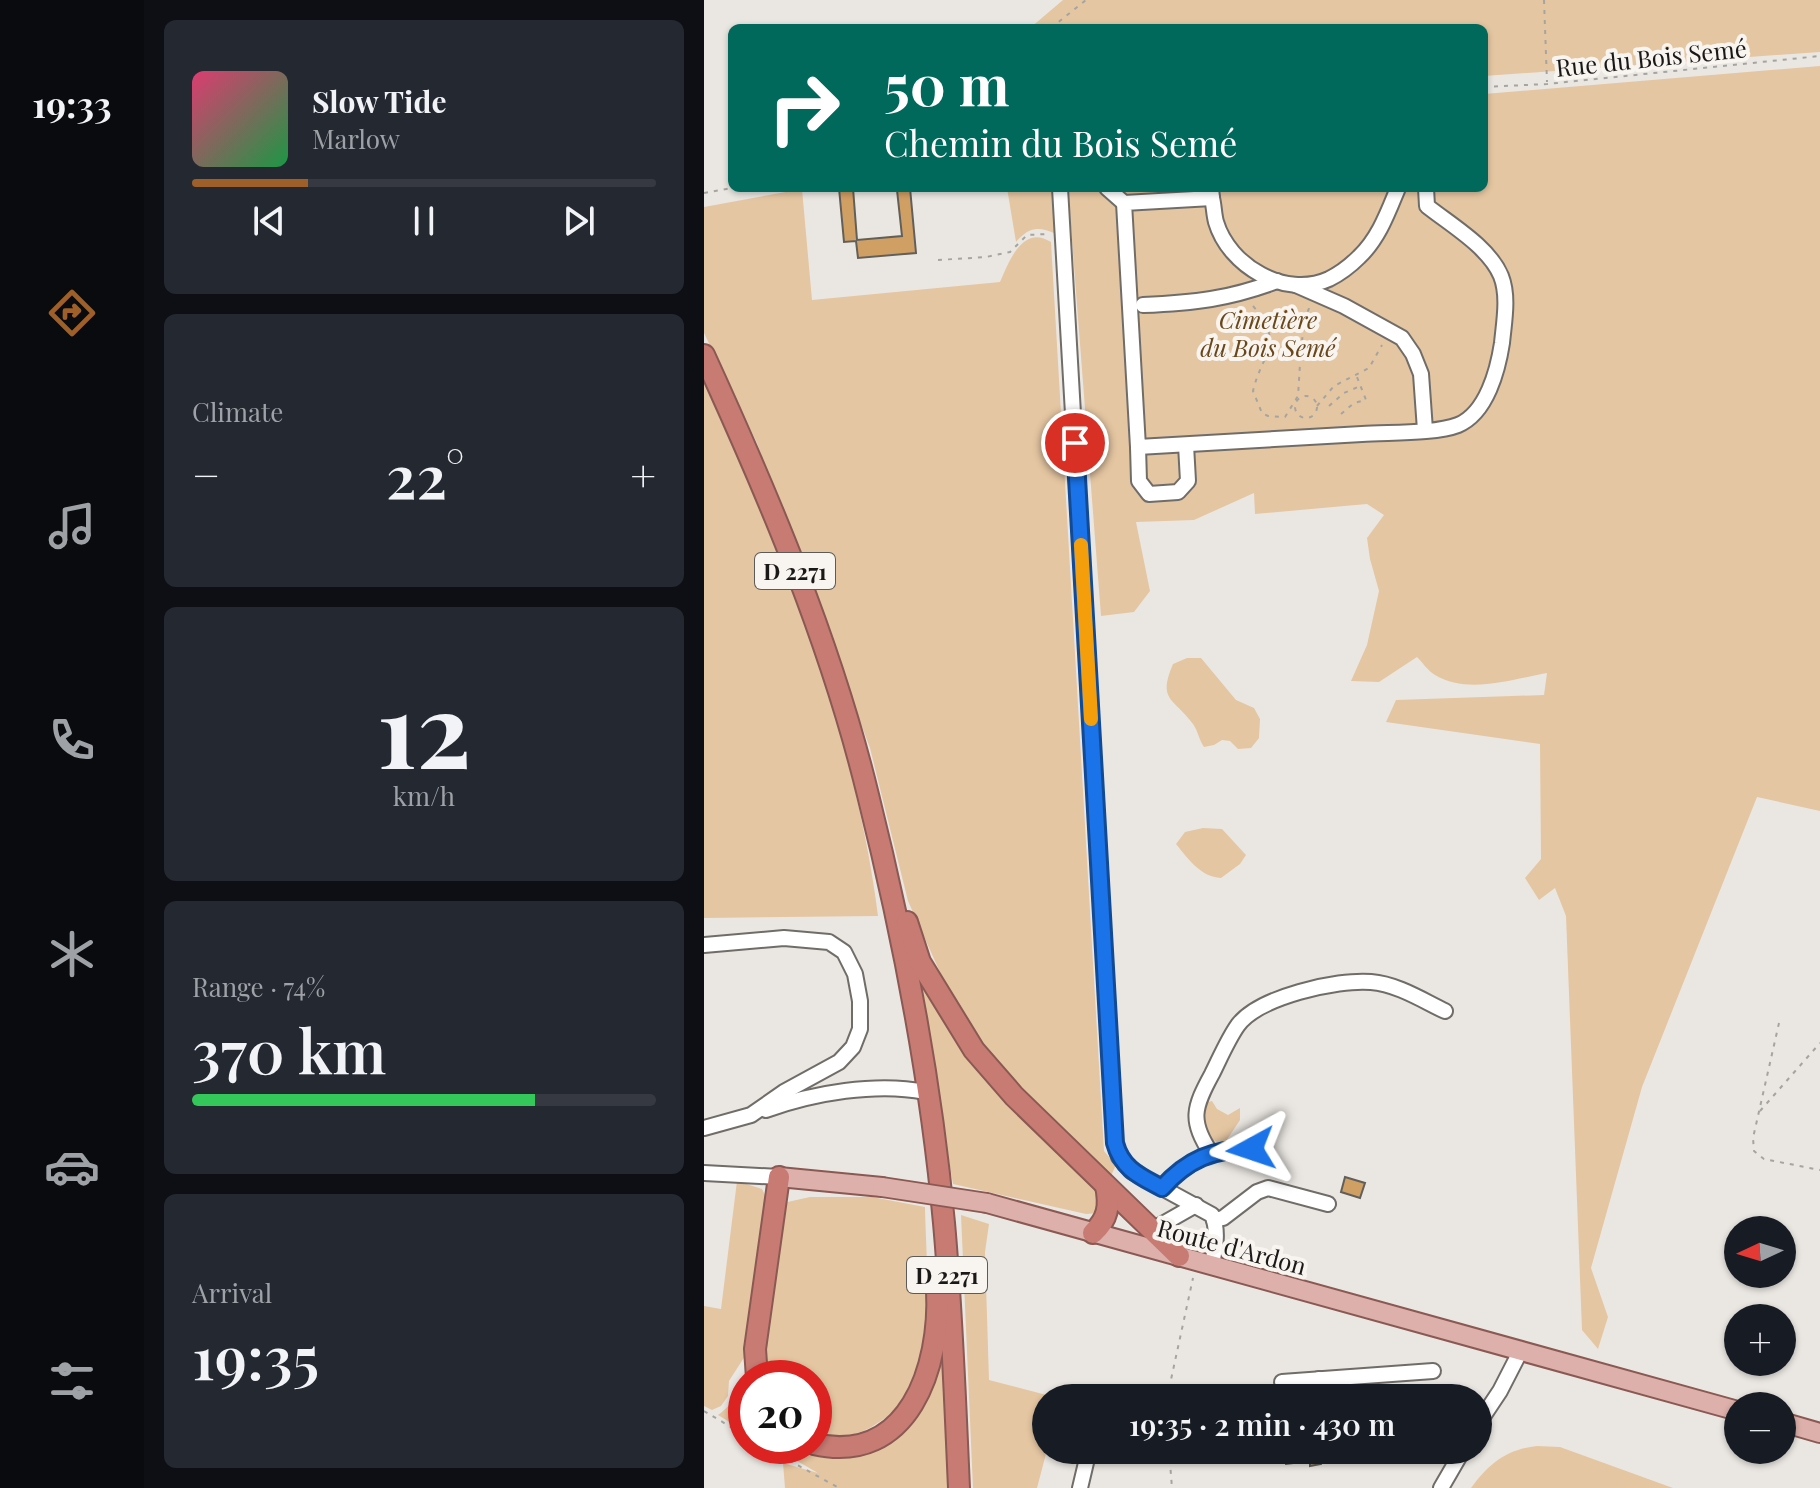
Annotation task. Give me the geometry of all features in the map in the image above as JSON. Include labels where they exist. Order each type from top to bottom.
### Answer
[{"type":"highway","name":"D 2271","points":[[704,355],[764,486],[830,665],[868,794],[923,1063],[944,1222],[959,1488]]},
{"type":"highway","points":[[868,794],[886,842],[920,962],[949,1013],[974,1050],[1014,1096],[1179,1256]]},
{"type":"highway","points":[[832,1447],[851,1447],[891,1430],[909,1411],[930,1366],[937,1298],[923,1063]]},
{"type":"highway","points":[[755,1360],[779,1177]]},
{"type":"highway","points":[[1093,1233],[1103,1224],[1109,1203],[1106,1186]]},
{"type":"main road","name":"Route d'Ardon","points":[[779,1177],[882,1187],[987,1203],[1179,1256],[1203,1268],[1724,1407]]},
{"type":"main road","points":[[1796,1426],[1820,1433]]},
{"type":"street","points":[[1060,192],[1115,1143],[1119,1157],[1131,1171],[1212,1215],[1216,1238],[1203,1268]]},
{"type":"street","points":[[1112,192],[1124,203],[1139,481],[1149,494],[1178,492],[1188,481],[1186,445]]},
{"type":"street","points":[[1296,285],[1329,279],[1359,257],[1378,234],[1396,192]]},
{"type":"street","points":[[1138,447],[1425,430],[1461,424],[1479,406],[1494,384],[1504,322],[1505,293],[1501,276],[1493,263],[1427,206],[1426,192]]},
{"type":"street","points":[[1124,203],[1212,193],[1217,223],[1229,248],[1246,266],[1277,281],[1316,293],[1402,338],[1421,374],[1425,430]]},
{"type":"street","points":[[1143,305],[1197,303],[1241,295],[1277,281]]},
{"type":"street","points":[[704,945],[784,938],[829,942],[844,952],[855,974],[860,1001],[860,1029],[853,1047],[839,1062],[784,1092],[751,1115]]},
{"type":"street","points":[[1211,1153],[1200,1136],[1195,1116],[1203,1091],[1239,1024],[1255,1010],[1288,996],[1339,984],[1370,982],[1397,988],[1445,1011]]},
{"type":"street","points":[[704,1128],[802,1097],[896,1089],[925,1092]]},
{"type":"street","points":[[1162,1188],[1172,1177],[1211,1153],[1251,1149]]},
{"type":"street","name":"Route d'Ardon","points":[[704,1173],[779,1177]]},
{"type":"street","points":[[1214,1220],[1223,1218],[1257,1192],[1268,1188],[1328,1204]]},
{"type":"street","points":[[1152,1230],[1196,1205]]},
{"type":"street","points":[[1492,1403],[1520,1352]]},
{"type":"street","points":[[1282,1382],[1433,1371]]},
{"type":"street","points":[[1394,1374],[1394,1384]]},
{"type":"street","points":[[1319,1379],[1319,1384]]},
{"type":"street","points":[[1080,1488],[1086,1464]]},
{"type":"street","points":[[1441,1488],[1455,1464]]},
{"type":"path","points":[[1056,24],[1086,0]]},
{"type":"path","points":[[1544,0],[1547,84]]},
{"type":"path","name":"Rue du Bois Semé","points":[[1488,87],[1547,84],[1820,56]]},
{"type":"path","points":[[704,193],[728,189]]},
{"type":"path","points":[[938,260],[1010,252],[1027,235],[1036,233],[1051,235],[1064,252]]},
{"type":"path","points":[[1316,293],[1305,318],[1295,404],[1298,414],[1305,418],[1315,414],[1317,406],[1334,386],[1369,368],[1390,330]]},
{"type":"path","points":[[1241,295],[1255,307],[1269,330],[1268,357],[1253,391],[1262,413],[1285,417],[1299,398],[1308,396],[1315,400],[1317,406]]},
{"type":"path","points":[[1341,414],[1354,403],[1366,400],[1356,375]]},
{"type":"path","points":[[1329,406],[1344,393],[1361,387]]},
{"type":"path","points":[[1779,1023],[1753,1138],[1754,1151],[1764,1159],[1820,1170]]},
{"type":"path","points":[[1759,1112],[1820,1043]]},
{"type":"path","points":[[1171,1384],[1203,1268]]},
{"type":"path","points":[[704,1411],[728,1425]]},
{"type":"path","points":[[796,1464],[839,1488]]},
{"type":"path","points":[[1170,1464],[1172,1488]]},
{"type":"green space","points":[[1063,0],[1820,0],[1820,52],[1488,76],[1488,24],[1035,24]]},
{"type":"green space","name":"Cimetière du Bois Semé","points":[[1820,66],[1820,811],[1757,797],[1642,1087],[1591,1268],[1608,1317],[1598,1349],[1582,1330],[1566,916],[1555,888],[1539,900],[1525,878],[1541,859],[1540,744],[1386,722],[1396,700],[1544,695],[1547,673],[1490,684],[1462,684],[1435,675],[1417,657],[1379,682],[1351,681],[1367,645],[1379,591],[1367,538],[1384,515],[1367,504],[1255,514],[1254,493],[1194,520],[1136,522],[1150,591],[1134,612],[1101,616],[1068,192],[1488,192],[1488,94]]},
{"type":"green space","points":[[786,192],[802,192],[812,300],[1000,282],[1013,255],[1025,241],[1041,238],[1051,242],[1104,1151],[1116,1165],[1110,1178],[995,1062],[944,981],[908,901],[870,748],[757,443],[704,333],[704,207]]},
{"type":"green space","points":[[1008,192],[1052,192],[1056,234],[1034,229],[1016,242]]},
{"type":"green space","points":[[704,376],[760,505],[811,640],[852,778],[878,916],[704,918]]},
{"type":"green space","points":[[1187,658],[1201,658],[1236,700],[1254,708],[1260,719],[1259,738],[1251,748],[1238,749],[1230,741],[1222,740],[1204,747],[1193,724],[1167,692],[1173,664]]},
{"type":"green space","points":[[1203,828],[1222,829],[1246,855],[1240,864],[1221,878],[1201,871],[1176,844],[1185,832]]},
{"type":"green space","points":[[917,970],[1101,1192],[1100,1213],[1086,1214],[953,1184]]},
{"type":"green space","points":[[1212,1101],[1217,1109],[1228,1115],[1240,1108],[1240,1120],[1226,1141],[1217,1142],[1204,1135],[1205,1103]]},
{"type":"green space","points":[[737,1181],[762,1189],[767,1199],[745,1356],[742,1360],[728,1360],[728,1396],[721,1406],[712,1410],[704,1406],[704,1306],[721,1309]]},
{"type":"green space","points":[[810,1197],[872,1197],[925,1207],[926,1312],[919,1366],[910,1389],[896,1410],[859,1433],[832,1436],[832,1360],[763,1360],[783,1203]]},
{"type":"green space","points":[[961,1215],[989,1224],[985,1252],[989,1380],[1032,1391],[1032,1464],[1043,1464],[1037,1488],[973,1488]]},
{"type":"green space","points":[[940,1347],[946,1348],[950,1488],[785,1488],[783,1464],[818,1473],[802,1464],[832,1464],[832,1449],[870,1448]]},
{"type":"green space","points":[[728,1406],[728,1421],[718,1415]]},
{"type":"green space","points":[[1537,1446],[1560,1447],[1673,1488],[1471,1488],[1499,1459],[1516,1450]]},
{"type":"building","points":[[839,192],[853,192],[857,240],[902,236],[897,192],[910,192],[916,253],[858,258],[856,241],[844,242]]},
{"type":"building","points":[[1345,1177],[1365,1183],[1360,1198],[1341,1192]]},
{"type":"slow traffic","points":[[1081,545],[1091,719]]},
{"type":"route","points":[[1075,443],[1115,1143],[1119,1157],[1131,1171],[1162,1188],[1172,1177],[1205,1155],[1228,1149],[1251,1149]]}]
